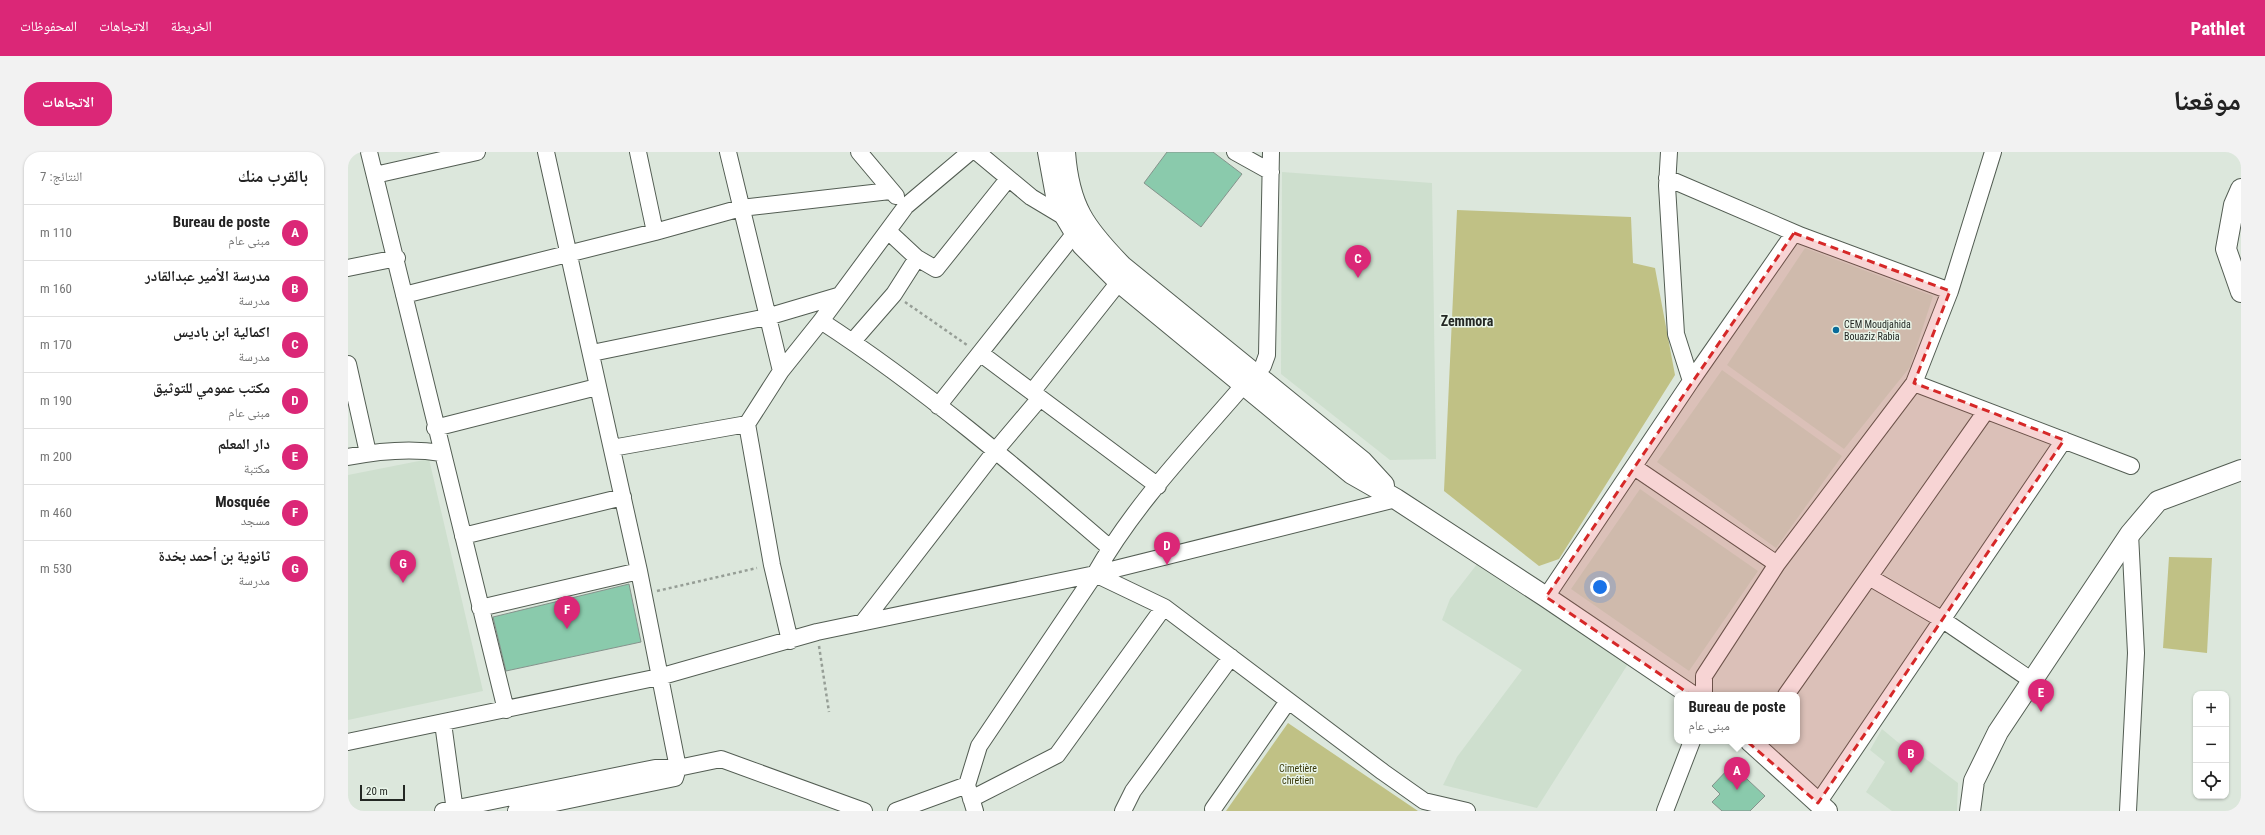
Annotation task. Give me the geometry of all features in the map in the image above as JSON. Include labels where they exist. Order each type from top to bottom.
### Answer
[{"type":"main road","points":[[1048,152],[1056,196],[1070,226],[1082,245],[1119,282],[1248,380],[1362,461],[1396,499],[1546,597],[1687,692]]},
{"type":"main road","points":[[1065,152],[1067,178],[1077,210],[1095,238],[1122,266],[1248,380]]},
{"type":"main road","points":[[2241,190],[2234,205],[2226,250],[2241,292]]},
{"type":"main road","points":[[1970,811],[1974,781],[1998,732],[2031,680],[2130,534],[2166,498],[2241,470]]},
{"type":"main road","points":[[1754,744],[1823,807]]},
{"type":"street","points":[[369,152],[396,258],[435,428],[506,710]]},
{"type":"street","points":[[375,175],[477,152]]},
{"type":"street","points":[[516,811],[675,778],[678,768],[639,571],[597,387],[592,353],[546,152]]},
{"type":"street","points":[[638,152],[655,232]]},
{"type":"street","points":[[728,152],[781,371]]},
{"type":"street","points":[[858,152],[890,191],[906,206]]},
{"type":"street","points":[[938,406],[980,354],[1070,226],[1008,179],[977,152]]},
{"type":"street","points":[[1235,152],[1271,172]]},
{"type":"street","points":[[971,798],[979,746],[1095,574],[1110,548],[1158,486],[1248,380],[1263,366],[1267,355],[1271,152]]},
{"type":"street","points":[[1669,152],[1667,178],[1676,334],[1691,381]]},
{"type":"street","points":[[1704,692],[1704,676],[1778,564],[1914,383],[1950,291],[1993,152]]},
{"type":"street","points":[[790,641],[772,565],[747,424],[781,371],[821,321],[906,206],[960,155]]},
{"type":"street","points":[[1667,178],[1802,236],[1950,291]]},
{"type":"street","points":[[888,231],[917,258],[936,269],[1008,179]]},
{"type":"street","points":[[404,295],[655,232],[741,208],[890,191]]},
{"type":"street","points":[[1546,597],[1691,381],[1794,234],[1802,236]]},
{"type":"street","points":[[348,268],[396,258]]},
{"type":"street","points":[[853,342],[894,294],[917,258]]},
{"type":"street","points":[[864,621],[996,450],[1119,282]]},
{"type":"street","points":[[592,353],[768,317],[838,296]]},
{"type":"street","points":[[821,321],[853,342],[996,450],[1110,548]]},
{"type":"street","points":[[980,354],[1158,486]]},
{"type":"street","points":[[348,364],[351,384],[368,453]]},
{"type":"street","points":[[1914,383],[1986,412],[2132,466]]},
{"type":"street","points":[[435,428],[597,387]]},
{"type":"street","points":[[1788,692],[1986,412]]},
{"type":"street","points":[[612,448],[747,424]]},
{"type":"street","points":[[1823,807],[1943,620],[2064,440]]},
{"type":"street","points":[[348,457],[368,453],[425,450],[442,453]]},
{"type":"street","points":[[1634,467],[1778,564]]},
{"type":"street","points":[[463,536],[623,497]]},
{"type":"street","points":[[348,742],[659,677],[790,641],[817,632],[1095,574],[1396,499]]},
{"type":"street","points":[[2128,811],[2136,653],[2130,534]]},
{"type":"street","points":[[480,608],[639,571]]},
{"type":"street","points":[[1095,574],[1164,607],[1383,772],[1424,801],[1467,811]]},
{"type":"street","points":[[1869,577],[1943,620],[2031,680]]},
{"type":"street","points":[[896,811],[971,798],[1057,755],[1164,607]]},
{"type":"street","points":[[1123,811],[1133,791],[1231,657]]},
{"type":"street","points":[[1213,809],[1288,701]]},
{"type":"street","points":[[442,723],[450,810],[655,768],[678,768],[721,759],[864,811]]},
{"type":"street","points":[[1665,811],[1691,744]]},
{"type":"path","points":[[894,294],[980,354]]},
{"type":"path","points":[[643,594],[772,565]]},
{"type":"path","points":[[817,632],[829,712]]},
{"type":"highlighted area","points":[[1794,233],[1950,291],[1914,383],[2064,440],[1818,803],[1704,704],[1546,597]]},
{"type":"shaded area","points":[[1282,172],[1432,183],[1436,459],[1390,460],[1281,374]]},
{"type":"shaded area","name":"CEM Moudjahida Bouaziz Rabia","points":[[1805,248],[1933,296],[1910,367],[1844,449],[1727,365]]},
{"type":"shaded area","points":[[1722,370],[1842,456],[1776,548],[1657,462]]},
{"type":"shaded area","points":[[429,459],[483,691],[348,720],[348,475]]},
{"type":"shaded area","points":[[1640,489],[1758,571],[1689,671],[1571,589]]},
{"type":"shaded area","points":[[1481,559],[1633,656],[1537,808],[1443,785],[1457,757],[1522,670],[1442,620],[1450,599]]},
{"type":"shaded area","points":[[1882,729],[1918,759],[1922,756],[1958,783],[1957,811],[1892,811],[1866,792],[1885,762],[1870,750]]},
{"type":"green space","points":[[1457,210],[1631,217],[1633,263],[1655,268],[1675,375],[1559,559],[1539,566],[1444,491]]},
{"type":"green space","points":[[2169,557],[2212,558],[2207,653],[2163,648]]},
{"type":"green space","name":"Cimetière chrétien","points":[[1288,723],[1418,811],[1226,811]]},
{"type":"building","points":[[1167,152],[1213,152],[1242,174],[1201,227],[1144,183]]},
{"type":"building","points":[[629,584],[641,642],[506,671],[493,617]]},
{"type":"building","points":[[1732,765],[1765,796],[1750,811],[1722,811],[1712,802],[1720,794],[1712,786]]},
{"type":"place","name":"اكمالية ابن باديس","points":[[1358,278]]},
{"type":"place","name":"CEM Moudjahida Bouaziz Rabia","points":[[1836,330]]},
{"type":"place","name":"مكتب عمومي للتوثيق","points":[[1167,565]]},
{"type":"place","name":"ثانوية بن أحمد بخدة","points":[[403,583]]},
{"type":"place","name":"Mosquée","points":[[567,629]]},
{"type":"place","name":"دار المعلم","points":[[2041,712]]},
{"type":"place","name":"مدرسة الأمير عبدالقادر","points":[[1911,773]]},
{"type":"place","name":"Bureau de poste","points":[[1737,790]]},
{"type":"district","name":"Zemmora","points":[[1467,321]]}]
